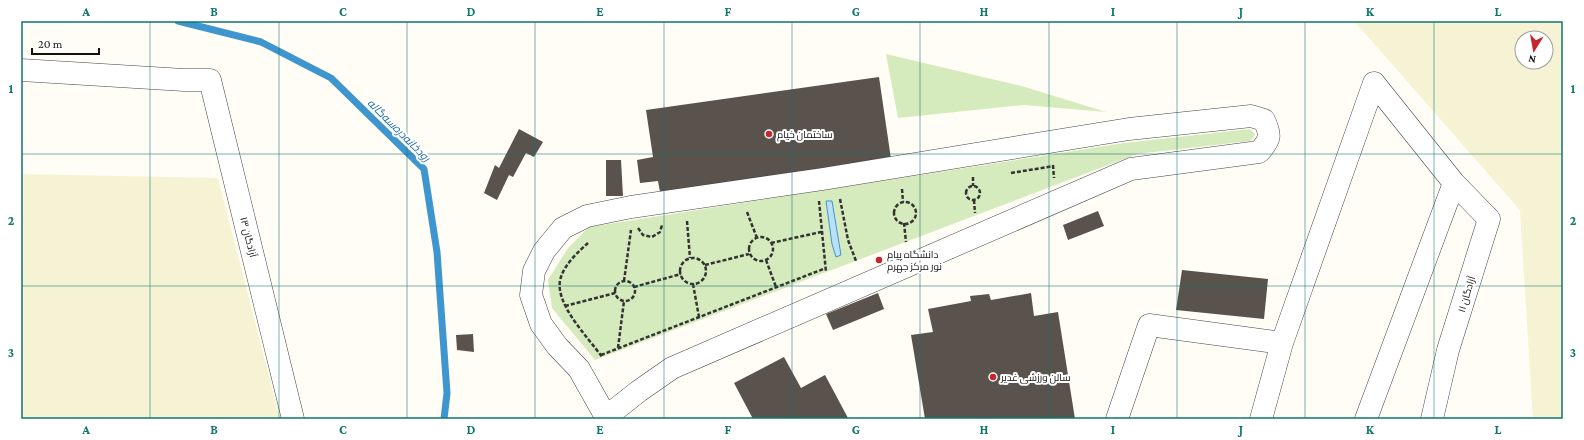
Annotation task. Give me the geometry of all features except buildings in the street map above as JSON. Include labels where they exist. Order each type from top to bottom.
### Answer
[{"type":"street","name":"آزادگان ۱۳","points":[[21,70],[184,80],[210,80],[293,419]]},
{"type":"street","points":[[1261,419],[1282,343],[1374,83],[1454,183],[1366,419]]},
{"type":"street","points":[[1251,116],[1264,120],[1269,132],[1268,139],[1259,152],[1131,169],[672,368],[639,391],[605,418],[579,369],[557,346],[541,324],[531,295],[534,271],[544,251],[563,228],[587,216],[631,207],[824,179],[1129,129],[1251,116]]},
{"type":"street","name":"آزادگان ۱۱","points":[[1432,419],[1448,350],[1489,219],[1454,183]]},
{"type":"street","points":[[1117,419],[1149,325],[1282,343]]},
{"type":"path","points":[[1053,160],[1055,185]]},
{"type":"path","points":[[971,187],[976,187],[980,192],[980,196],[974,200],[966,196],[966,191],[971,187]]},
{"type":"path","points":[[839,195],[848,240],[856,261]]},
{"type":"path","points":[[818,197],[826,272]]},
{"type":"path","points":[[974,200],[975,215]]},
{"type":"path","points":[[903,202],[913,205],[916,212],[914,219],[904,223],[897,221],[894,214],[897,205],[903,202]]},
{"type":"path","points":[[745,208],[757,238]]},
{"type":"path","points":[[687,221],[690,258]]},
{"type":"path","points":[[904,223],[906,242]]},
{"type":"path","points":[[624,281],[631,225]]},
{"type":"path","points":[[623,231],[638,228],[643,235],[652,237],[660,232],[662,228]]},
{"type":"path","points":[[770,243],[821,232]]},
{"type":"path","points":[[757,238],[765,238],[770,243],[772,251],[771,255],[766,260],[758,261],[749,254],[749,246],[751,242],[757,238]]},
{"type":"path","points":[[591,240],[571,260],[560,277],[559,291],[565,306],[602,356],[618,348],[826,268]]},
{"type":"path","points":[[705,265],[749,254]]},
{"type":"path","points":[[690,258],[699,259],[705,265],[706,270],[704,278],[698,283],[693,284],[686,281],[681,274],[680,270],[683,262],[690,258]]},
{"type":"path","points":[[766,260],[776,287]]},
{"type":"path","points":[[634,287],[681,274]]},
{"type":"path","points":[[624,281],[630,282],[634,287],[633,297],[624,301],[618,298],[615,293],[616,286],[624,281]]},
{"type":"path","points":[[693,284],[699,317]]},
{"type":"path","points":[[565,306],[615,293]]},
{"type":"path","points":[[618,348],[624,301]]},
{"type":"shaded area","points":[[1354,21],[1563,21],[1563,419],[1533,419],[1520,210]]},
{"type":"shaded area","points":[[21,174],[218,178],[280,419],[21,419]]},
{"type":"green space","points":[[886,54],[1025,87],[1106,112],[1024,105],[898,118]]},
{"type":"green space","points":[[1250,129],[1255,134],[1250,141],[1137,154],[595,360],[552,308],[548,280],[568,248],[589,227],[1124,143]]},
{"type":"water","points":[[826,201],[832,201],[841,255],[836,257],[832,244]]},
{"type":"waterway","name":"رودخانه‌دره‌سه‌گاله","points":[[178,21],[261,42],[331,78],[424,169],[437,252],[447,393],[444,419]]},
{"type":"place","name":"ساختمان خیام","points":[[769,134]]},
{"type":"place","name":"دانشگاه پیام نور مرکز جهرم","points":[[879,260]]},
{"type":"place","name":"سالن ورزشی غدیر","points":[[993,377]]}]
